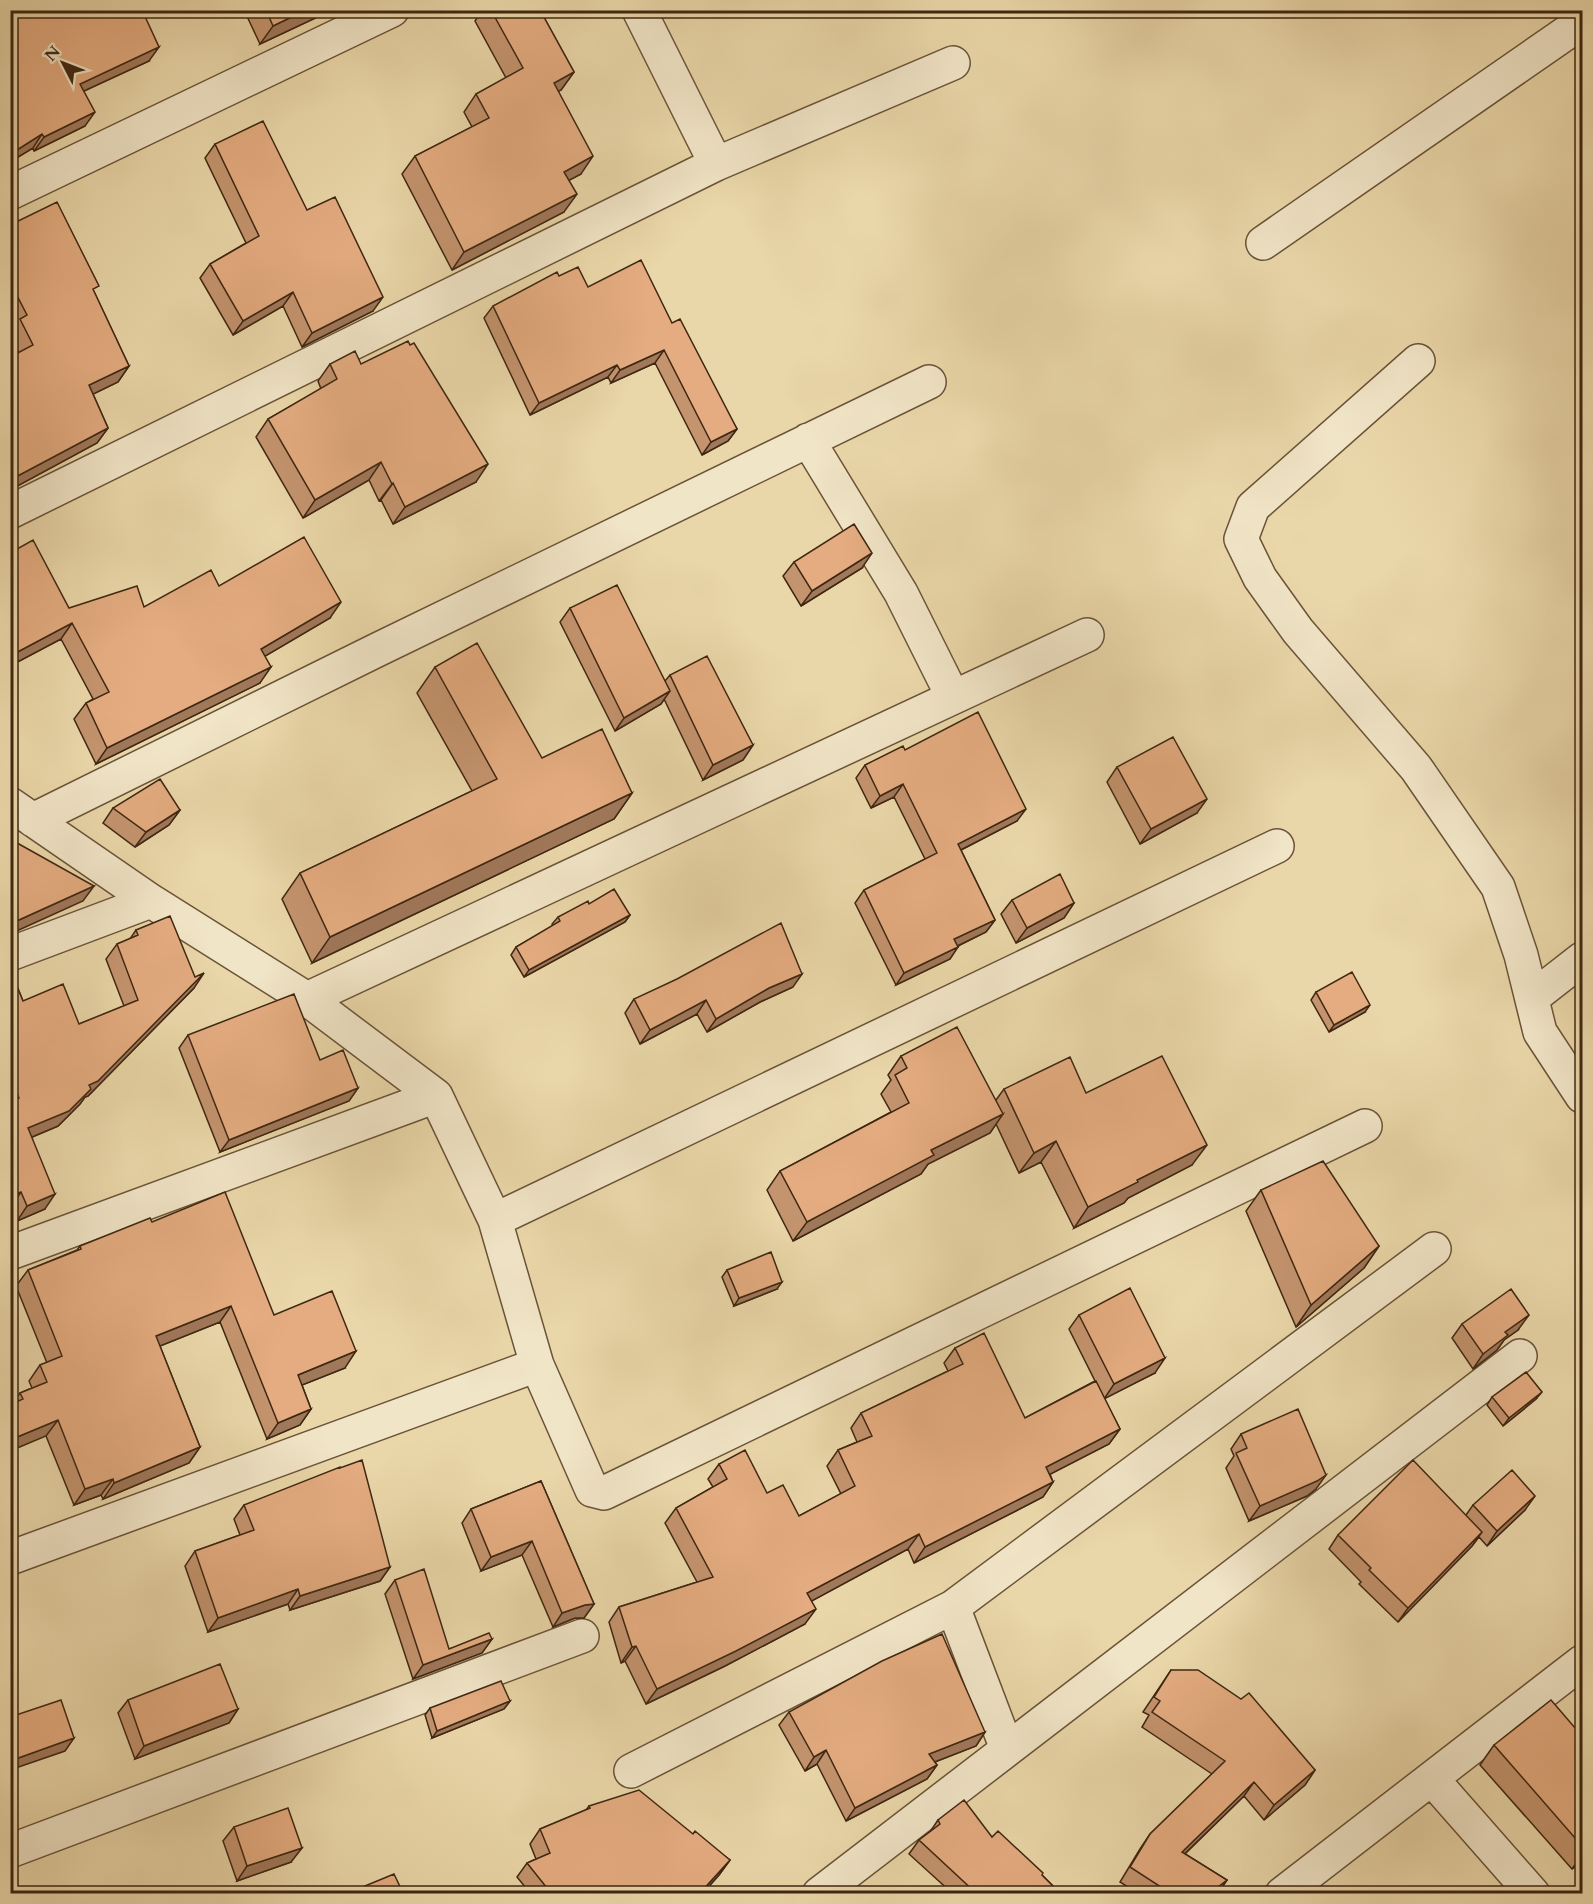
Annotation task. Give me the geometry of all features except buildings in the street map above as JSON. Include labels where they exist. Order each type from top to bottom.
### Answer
[{"type":"street","points":[[10,193],[392,10]]},
{"type":"street","points":[[639,10],[716,164]]},
{"type":"street","points":[[1263,243],[1582,22]]},
{"type":"street","points":[[10,512],[716,164],[953,63]]},
{"type":"street","points":[[1418,361],[1253,507],[1241,539],[1260,578],[1272,596],[1298,631],[1416,768],[1498,886],[1521,955],[1540,1032],[1582,1096]]},
{"type":"street","points":[[22,812],[929,382]]},
{"type":"street","points":[[808,440],[902,593],[953,697]]},
{"type":"street","points":[[307,999],[1087,634]]},
{"type":"street","points":[[22,812],[151,901],[307,999],[436,1096],[495,1220],[537,1365],[592,1490],[604,1493],[1365,1126]]},
{"type":"street","points":[[495,1220],[1276,846]]},
{"type":"street","points":[[10,954],[151,901]]},
{"type":"street","points":[[1532,998],[1582,959]]},
{"type":"street","points":[[10,1253],[436,1096]]},
{"type":"street","points":[[631,1771],[953,1607],[1434,1249]]},
{"type":"street","points":[[819,1893],[1520,1356]]},
{"type":"street","points":[[10,1558],[537,1365]]},
{"type":"street","points":[[953,1607],[1007,1749]]},
{"type":"street","points":[[10,1851],[582,1636]]},
{"type":"street","points":[[1282,1893],[1582,1662]]},
{"type":"street","points":[[1432,1779],[1533,1893]]}]
